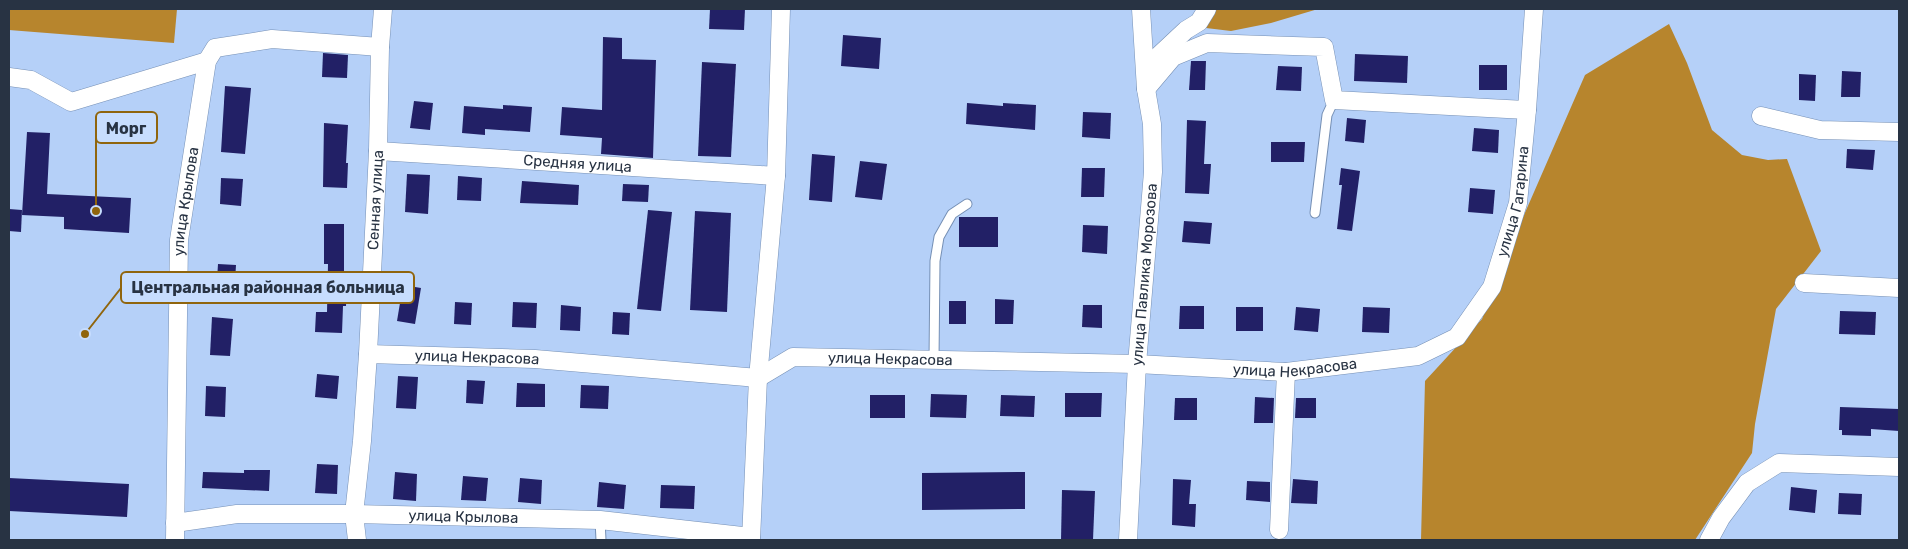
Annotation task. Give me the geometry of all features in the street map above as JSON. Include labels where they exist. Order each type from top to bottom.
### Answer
[{"type":"street","name":"Сенная улица","points":[[357,540],[354,514],[362,441],[368,354],[383,9]]},
{"type":"street","points":[[751,539],[758,378],[776,176],[781,9]]},
{"type":"street","name":"улица Павлика Морозова","points":[[1128,540],[1137,364],[1152,172],[1152,124],[1146,89],[1141,9]]},
{"type":"street","points":[[1146,89],[1155,59],[1186,30],[1199,22],[1207,9]]},
{"type":"street","name":"улица Гагарина","points":[[1418,356],[1457,337],[1492,287],[1518,203],[1534,9]]},
{"type":"street","points":[[9,77],[30,80],[71,102],[207,61],[215,48],[272,39],[380,47]]},
{"type":"street","points":[[1146,89],[1173,57],[1207,43],[1324,47],[1334,100],[1527,110]]},
{"type":"street","name":"улица Крылова","points":[[207,61],[178,240],[175,532],[237,514],[354,514],[600,520],[751,539]]},
{"type":"street","points":[[1761,116],[1820,130],[1899,132]]},
{"type":"street","name":"Средняя улица","points":[[378,151],[776,176]]},
{"type":"street","points":[[1804,283],[1899,288]]},
{"type":"street","name":"улица Некрасова","points":[[368,354],[535,359],[758,378],[793,357],[1137,364],[1286,372],[1418,356]]},
{"type":"street","points":[[1279,530],[1286,372]]},
{"type":"street","points":[[1709,540],[1721,518],[1748,483],[1779,463],[1899,467]]},
{"type":"lane","points":[[1315,213],[1327,115],[1334,100]]},
{"type":"lane","points":[[934,360],[936,261],[939,237],[952,214],[966,204]]},
{"type":"lane","points":[[600,520],[601,540]]},
{"type":"shaded area","points":[[9,9],[177,9],[174,43],[9,30]]},
{"type":"shaded area","points":[[1213,9],[1318,9],[1271,23],[1231,31],[1206,28]]},
{"type":"shaded area","points":[[1669,24],[1687,63],[1712,130],[1742,155],[1768,160],[1787,159],[1821,251],[1776,309],[1755,424],[1752,453],[1695,540],[1421,540],[1425,381],[1482,319],[1507,254],[1585,75]]},
{"type":"building","points":[[710,9],[745,9],[744,30],[709,29]]},
{"type":"building","points":[[843,35],[881,38],[879,69],[841,66]]},
{"type":"building","points":[[603,37],[622,38],[622,59],[656,60],[653,158],[601,154],[602,138],[560,135],[562,107],[602,110]]},
{"type":"building","points":[[323,53],[348,55],[347,78],[322,77]]},
{"type":"building","points":[[1355,54],[1408,56],[1407,83],[1354,81]]},
{"type":"building","points":[[1191,61],[1206,61],[1205,90],[1189,90]]},
{"type":"building","points":[[702,62],[736,64],[731,157],[698,156]]},
{"type":"building","points":[[1479,65],[1507,65],[1507,90],[1479,90]]},
{"type":"building","points":[[1278,66],[1302,67],[1301,91],[1276,90]]},
{"type":"building","points":[[1842,71],[1861,72],[1860,97],[1841,97]]},
{"type":"building","points":[[1799,74],[1816,75],[1815,101],[1799,100]]},
{"type":"building","points":[[225,86],[251,88],[245,154],[221,152]]},
{"type":"building","points":[[414,101],[433,103],[430,130],[410,128]]},
{"type":"building","points":[[967,103],[1003,106],[1003,103],[1036,105],[1035,130],[966,124]]},
{"type":"building","points":[[503,105],[532,107],[530,132],[485,129],[485,135],[462,133],[464,106],[503,109]]},
{"type":"building","points":[[1083,112],[1111,113],[1110,139],[1082,137]]},
{"type":"building","points":[[1347,118],[1366,120],[1364,143],[1345,141]]},
{"type":"building","points":[[1187,120],[1206,121],[1204,164],[1211,164],[1209,194],[1185,193]]},
{"type":"building","points":[[324,123],[348,125],[347,188],[323,187]]},
{"type":"building","points":[[1474,128],[1499,130],[1498,153],[1472,151]]},
{"type":"building","points":[[27,132],[50,133],[47,194],[131,198],[129,233],[64,229],[64,217],[22,215]]},
{"type":"building","points":[[1271,142],[1305,142],[1304,162],[1271,162]]},
{"type":"building","points":[[1847,149],[1875,150],[1873,170],[1846,168]]},
{"type":"building","points":[[812,154],[835,156],[832,202],[809,200]]},
{"type":"building","points":[[860,161],[887,164],[882,200],[855,197]]},
{"type":"building","points":[[1082,168],[1105,168],[1104,197],[1081,197]]},
{"type":"building","points":[[1341,168],[1360,171],[1352,231],[1337,229],[1342,185],[1339,185]]},
{"type":"building","points":[[407,174],[430,175],[428,214],[405,212]]},
{"type":"building","points":[[458,176],[482,178],[481,201],[457,200]]},
{"type":"building","points":[[221,178],[243,179],[241,206],[220,204]]},
{"type":"building","points":[[522,181],[579,185],[578,205],[520,203]]},
{"type":"building","points":[[623,184],[649,185],[648,202],[622,201]]},
{"type":"building","points":[[1470,188],[1495,190],[1493,214],[1468,212]]},
{"type":"building","points":[[9,209],[22,210],[21,232],[9,231]]},
{"type":"building","points":[[648,210],[672,212],[661,311],[637,309]]},
{"type":"building","points":[[695,211],[731,213],[727,312],[690,310]]},
{"type":"building","points":[[959,217],[998,217],[998,247],[959,247]]},
{"type":"building","points":[[1184,221],[1212,223],[1210,244],[1182,242]]},
{"type":"building","points":[[324,224],[344,224],[344,276],[347,276],[346,306],[343,306],[342,333],[315,332],[316,312],[327,312],[328,264],[324,264]]},
{"type":"building","points":[[1083,225],[1108,226],[1107,254],[1082,252]]},
{"type":"building","points":[[218,264],[236,265],[235,282],[217,281]]},
{"type":"building","points":[[403,285],[421,288],[415,324],[397,321]]},
{"type":"building","points":[[995,299],[1014,300],[1013,324],[995,324]]},
{"type":"building","points":[[949,301],[966,301],[966,324],[949,324]]},
{"type":"building","points":[[455,302],[472,303],[471,325],[454,324]]},
{"type":"building","points":[[513,302],[537,303],[536,328],[512,327]]},
{"type":"building","points":[[561,305],[581,307],[580,331],[560,330]]},
{"type":"building","points":[[1083,305],[1102,305],[1102,328],[1082,327]]},
{"type":"building","points":[[1180,306],[1204,306],[1204,329],[1179,329]]},
{"type":"building","points":[[1236,307],[1263,307],[1263,331],[1236,331]]},
{"type":"building","points":[[1296,307],[1320,309],[1318,332],[1294,330]]},
{"type":"building","points":[[1363,307],[1390,308],[1389,333],[1362,332]]},
{"type":"building","points":[[1840,311],[1876,312],[1875,335],[1839,334]]},
{"type":"building","points":[[613,312],[630,313],[629,335],[612,334]]},
{"type":"building","points":[[212,317],[233,319],[230,356],[210,355]]},
{"type":"building","points":[[317,374],[339,376],[337,399],[315,397]]},
{"type":"building","points":[[398,376],[418,377],[416,409],[396,408]]},
{"type":"building","points":[[467,380],[485,381],[483,404],[466,403]]},
{"type":"building","points":[[517,383],[545,384],[545,407],[516,407]]},
{"type":"building","points":[[581,385],[609,386],[608,409],[580,408]]},
{"type":"building","points":[[206,386],[226,387],[225,417],[205,416]]},
{"type":"building","points":[[1065,393],[1102,393],[1101,417],[1065,417]]},
{"type":"building","points":[[931,394],[967,395],[966,418],[930,417]]},
{"type":"building","points":[[870,395],[905,395],[905,418],[870,418]]},
{"type":"building","points":[[1001,395],[1035,396],[1034,417],[1000,416]]},
{"type":"building","points":[[1255,397],[1274,398],[1273,423],[1254,423]]},
{"type":"building","points":[[1175,398],[1197,398],[1197,420],[1174,420]]},
{"type":"building","points":[[1296,398],[1316,398],[1316,418],[1295,418]]},
{"type":"building","points":[[1840,407],[1899,409],[1899,431],[1871,429],[1871,436],[1842,435],[1842,430],[1839,430]]},
{"type":"building","points":[[317,464],[338,465],[337,494],[315,493]]},
{"type":"building","points":[[244,470],[270,470],[269,491],[202,488],[203,472],[244,473]]},
{"type":"building","points":[[395,472],[417,474],[416,501],[393,499]]},
{"type":"building","points":[[1025,472],[1025,509],[922,510],[922,473]]},
{"type":"building","points":[[463,476],[488,478],[486,501],[461,500]]},
{"type":"building","points":[[9,478],[129,484],[127,517],[9,511]]},
{"type":"building","points":[[520,478],[542,480],[541,504],[518,502]]},
{"type":"building","points":[[1173,479],[1191,480],[1189,504],[1196,504],[1195,527],[1172,525]]},
{"type":"building","points":[[1293,479],[1318,481],[1317,504],[1291,503]]},
{"type":"building","points":[[1247,481],[1270,482],[1270,502],[1246,500]]},
{"type":"building","points":[[599,482],[626,485],[624,509],[597,507]]},
{"type":"building","points":[[661,485],[695,486],[694,509],[660,508]]},
{"type":"building","points":[[1791,487],[1817,490],[1815,513],[1789,510]]},
{"type":"building","points":[[1062,490],[1095,491],[1093,540],[1061,540]]},
{"type":"building","points":[[1839,493],[1862,494],[1861,515],[1838,514]]},
{"type":"place","name":"Морг","points":[[96,211]]},
{"type":"place","name":"Центральная районная больница","points":[[85,334]]}]
